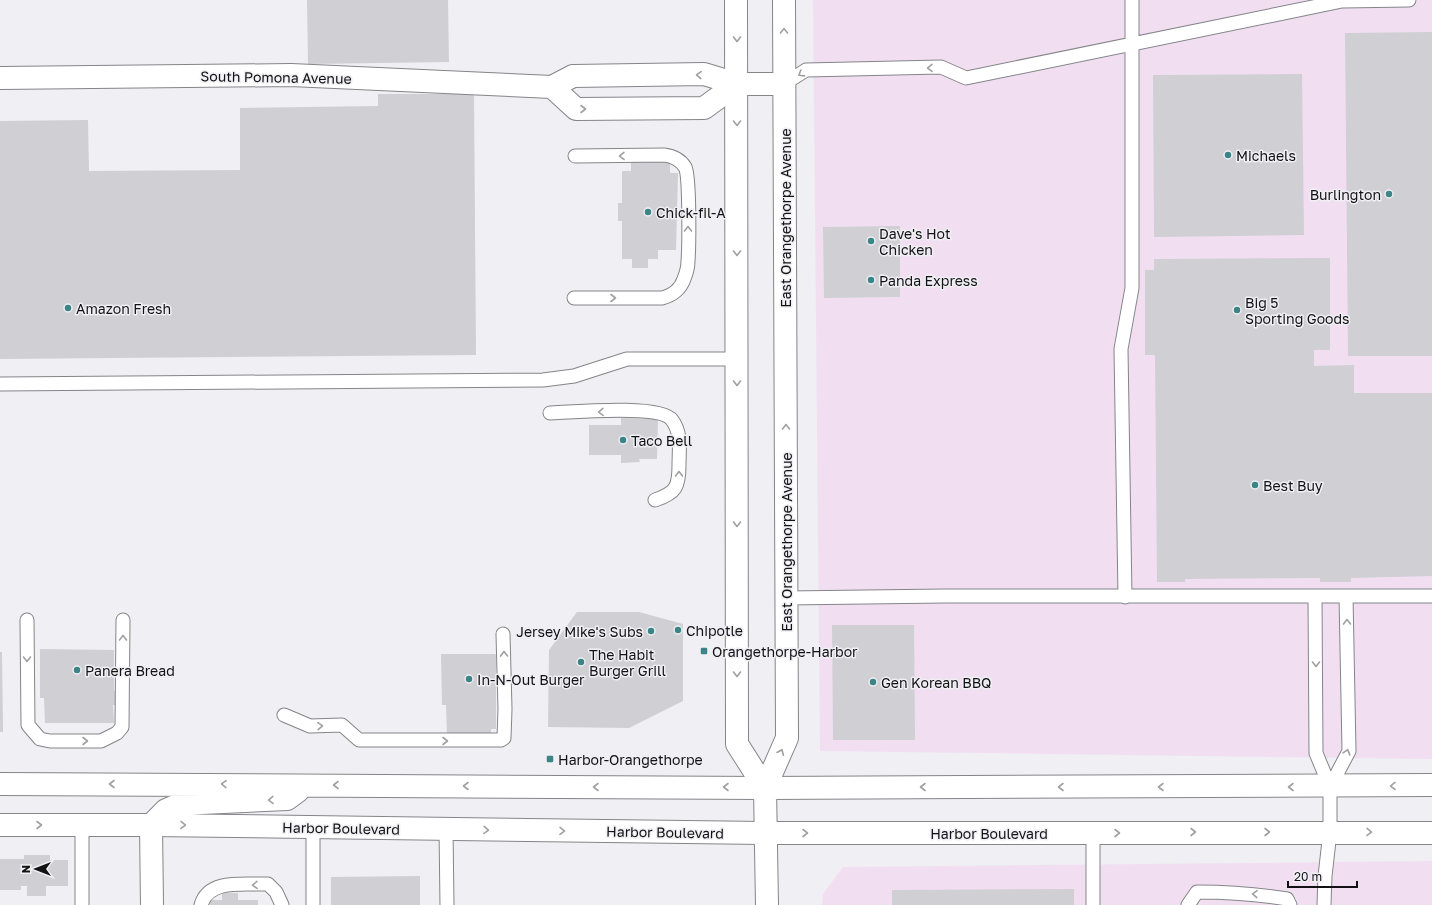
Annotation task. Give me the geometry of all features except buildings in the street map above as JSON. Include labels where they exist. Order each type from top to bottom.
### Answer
[{"type":"main road","points":[[736,0],[738,744],[766,788],[767,905]]},
{"type":"main road","name":"East Orangethorpe Avenue","points":[[766,788],[787,738],[784,0]]},
{"type":"main road","points":[[737,84],[704,108],[576,109],[552,87],[573,76],[704,74],[737,84],[784,84]]},
{"type":"main road","name":"South Pomona Avenue","points":[[0,78],[292,75],[552,87]]},
{"type":"main road","points":[[0,784],[766,788],[1330,787],[1432,785]]},
{"type":"main road","points":[[152,905],[151,825],[166,810],[180,804],[286,799],[305,785]]},
{"type":"main road","name":"Harbor Boulevard","points":[[0,825],[151,825],[766,833],[1432,833]]},
{"type":"lane","points":[[1125,597],[1120,349],[1132,288],[1132,0]]},
{"type":"lane","points":[[784,84],[806,70],[942,67],[966,78],[1342,1],[1409,0]]},
{"type":"lane","points":[[574,298],[662,298],[671,296],[678,289],[684,279],[688,262],[688,173],[679,161],[672,156],[664,155],[575,156]]},
{"type":"lane","points":[[0,384],[543,380],[574,376],[627,359],[737,358]]},
{"type":"lane","points":[[550,413],[635,411],[666,414],[672,420],[678,431],[679,481],[675,490],[666,496],[655,500]]},
{"type":"lane","points":[[786,598],[945,596],[1432,596]]},
{"type":"lane","points":[[1330,787],[1349,751],[1346,596]]},
{"type":"lane","points":[[1315,597],[1316,753],[1330,787],[1330,832],[1324,876],[1324,905]]},
{"type":"lane","points":[[26,620],[28,725],[40,739],[50,741],[100,741],[117,733],[122,727],[123,620]]},
{"type":"lane","points":[[284,715],[310,726],[342,725],[359,740],[501,740],[504,738],[505,710],[503,634]]},
{"type":"lane","points":[[82,825],[82,905]]},
{"type":"lane","points":[[313,827],[313,905]]},
{"type":"lane","points":[[446,829],[448,905]]},
{"type":"lane","points":[[1093,833],[1093,905]]},
{"type":"lane","points":[[201,905],[206,893],[220,885],[268,884],[276,892],[282,905]]},
{"type":"lane","points":[[1188,905],[1197,892],[1218,892],[1263,895],[1287,899],[1290,905]]},
{"type":"shaded area","points":[[813,0],[1432,0],[1432,759],[820,751]]},
{"type":"shaded area","points":[[1432,861],[1432,905],[822,905],[823,894],[843,867]]},
{"type":"place","name":"Michaels","points":[[1228,155]]},
{"type":"place","name":"Burlington","points":[[1389,194]]},
{"type":"place","name":"Chick-fil-A","points":[[648,212]]},
{"type":"place","name":"Dave's Hot Chicken","points":[[871,241]]},
{"type":"place","name":"Panda Express","points":[[871,280]]},
{"type":"place","name":"Amazon Fresh","points":[[68,308]]},
{"type":"place","name":"Big 5 Sporting Goods","points":[[1237,310]]},
{"type":"place","name":"Taco Bell","points":[[623,440]]},
{"type":"place","name":"Best Buy","points":[[1255,485]]},
{"type":"place","name":"Chipotle","points":[[678,630]]},
{"type":"place","name":"Jersey Mike's Subs","points":[[651,631]]},
{"type":"place","name":"Orangethorpe-Harbor","points":[[704,651]]},
{"type":"place","name":"The Habit Burger Grill","points":[[581,662]]},
{"type":"place","name":"Panera Bread","points":[[77,670]]},
{"type":"place","name":"In-N-Out Burger","points":[[469,679]]},
{"type":"place","name":"Gen Korean BBQ","points":[[873,682]]},
{"type":"place","name":"Harbor-Orangethorpe","points":[[550,759]]}]
